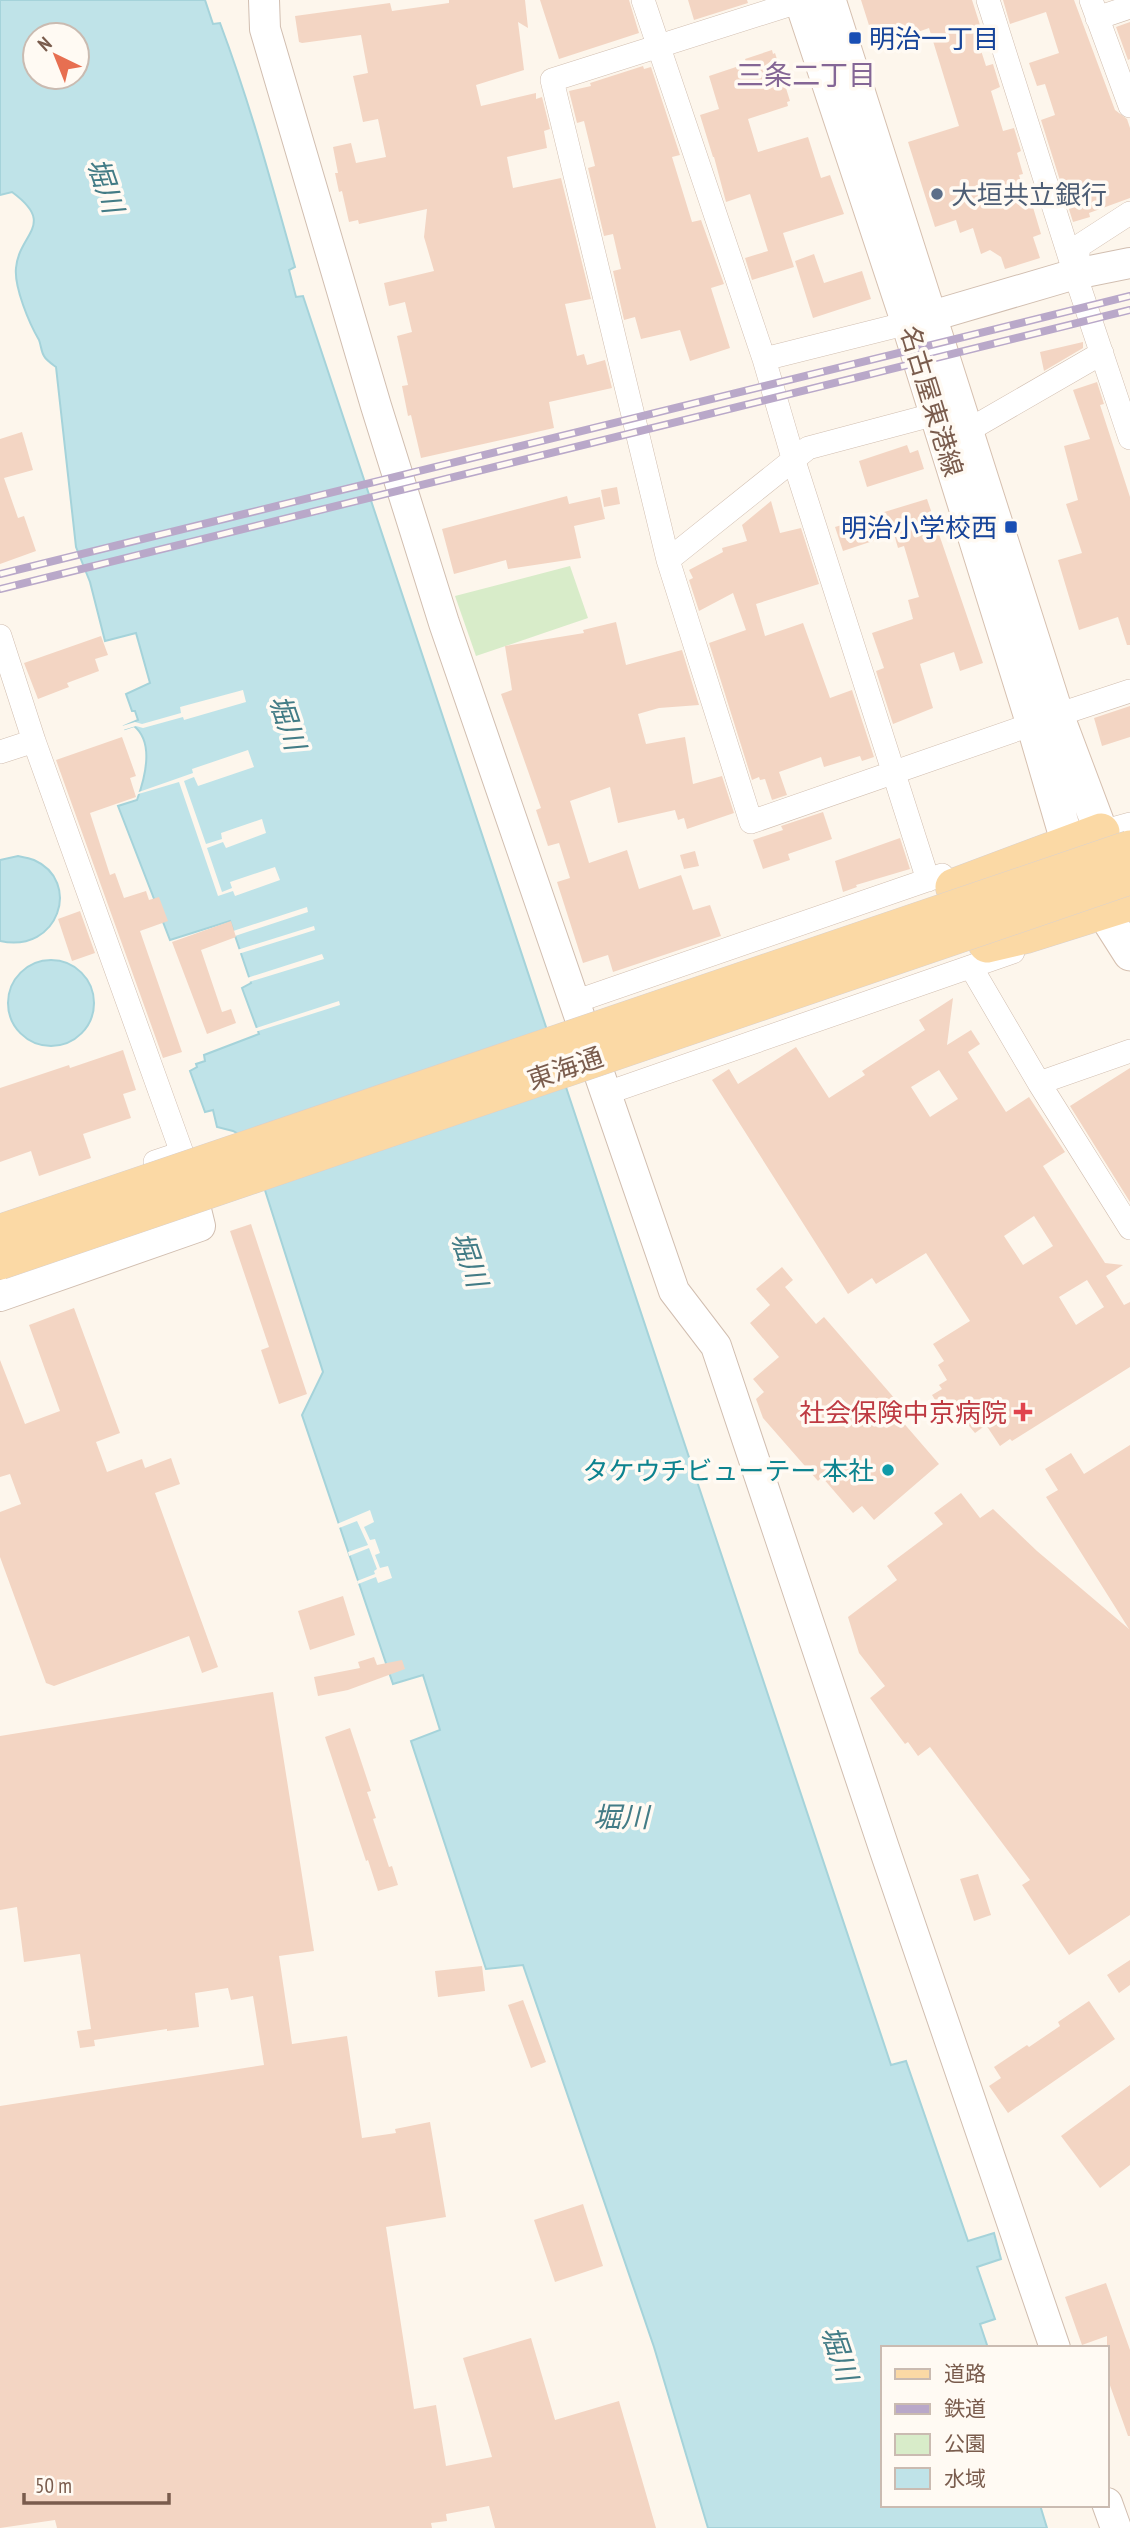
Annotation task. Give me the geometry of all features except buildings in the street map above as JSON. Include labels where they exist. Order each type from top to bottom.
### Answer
[{"type":"main road","name":"名古屋東港線","points":[[801,0],[919,320],[967,431],[1045,719]]},
{"type":"main road","name":"名古屋東港線","points":[[829,0],[919,320],[936,414],[1045,719],[1107,837],[1130,954]]},
{"type":"main road","points":[[255,1160],[280,1119],[941,883],[994,871],[1107,837]]},
{"type":"main road","name":"東海通","points":[[0,1261],[255,1160],[1107,837]]},
{"type":"main road","name":"東海通","points":[[0,1233],[255,1160],[1130,876]]},
{"type":"main road","points":[[255,1160],[338,1160],[979,955],[1120,900]]},
{"type":"street","points":[[264,0],[265,29],[444,623],[674,1291],[716,1346],[1054,2346]]},
{"type":"street","points":[[574,1002],[941,883],[894,771],[793,458],[764,359],[643,0]]},
{"type":"street","points":[[801,0],[552,80],[668,560],[751,822],[1130,691]]},
{"type":"street","points":[[988,0],[1130,438]]},
{"type":"street","points":[[1130,7],[1094,9],[1130,106]]},
{"type":"street","points":[[1075,274],[1079,246],[1130,213]]},
{"type":"street","points":[[764,359],[919,320],[1075,274],[1130,263]]},
{"type":"street","points":[[967,431],[1102,353]]},
{"type":"street","points":[[668,560],[808,448],[936,414]]},
{"type":"street","points":[[0,1296],[200,1226],[182,1153],[34,741],[1,641]]},
{"type":"street","points":[[0,752],[34,741]]},
{"type":"street","points":[[607,1093],[979,955],[1039,1083],[1130,1228]]},
{"type":"street","points":[[1039,1083],[1130,1051]]},
{"type":"street","points":[[0,1214],[182,1153]]},
{"type":"street","points":[[1108,2507],[1116,2528]]},
{"type":"green space","points":[[570,566],[588,618],[476,656],[455,596]]},
{"type":"water","name":"堀川","points":[[0,0],[205,0],[213,24],[220,23],[241,83],[295,267],[289,270],[296,297],[303,296],[891,2065],[906,2061],[968,2241],[994,2233],[1001,2259],[977,2267],[995,2319],[980,2324],[987,2346],[881,2346],[881,2507],[1041,2507],[1047,2528],[708,2528],[654,2347],[523,1965],[486,1969],[411,1741],[440,1730],[423,1675],[393,1684],[302,1415],[323,1372],[249,1140],[233,1131],[217,1127],[213,1110],[205,1112],[190,1071],[197,1067],[196,1064],[205,1061],[204,1055],[259,1034],[242,988],[251,983],[230,921],[170,940],[118,806],[137,800],[146,761],[140,733],[134,726],[125,729],[124,726],[138,720],[126,694],[150,683],[136,633],[105,641],[90,582],[76,547],[56,367],[43,354],[17,285],[16,268],[19,256],[34,221],[25,203],[12,192],[0,195]]},
{"type":"water","points":[[18,856],[34,860],[49,870],[57,883],[60,898],[57,913],[49,927],[37,937],[20,942],[0,941],[0,860]]},
{"type":"water","points":[[43,960],[59,960],[82,972],[91,986],[94,1003],[91,1020],[82,1034],[59,1046],[43,1046],[27,1039],[15,1027],[8,1011],[8,995],[15,979],[27,967]]},
{"type":"pier","points":[[243,690],[246,702],[184,720],[183,717],[143,728],[136,726],[123,730],[122,726],[135,722],[142,724],[181,713],[180,707]]},
{"type":"pier","points":[[248,750],[254,767],[198,786],[194,777],[184,781],[206,844],[222,839],[221,833],[262,819],[266,833],[226,848],[223,842],[207,848],[222,892],[232,888],[230,882],[275,867],[280,880],[235,896],[233,891],[218,896],[179,782],[135,795],[193,773],[192,769]]},
{"type":"pier","points":[[307,907],[308,912],[232,937],[230,932]]},
{"type":"pier","points":[[314,926],[315,930],[238,954],[237,950]]},
{"type":"pier","points":[[322,954],[324,959],[249,982],[247,978]]},
{"type":"pier","points":[[339,1001],[340,1005],[255,1032],[253,1029]]},
{"type":"pier","points":[[370,1510],[374,1522],[364,1527],[370,1540],[375,1539],[380,1553],[375,1555],[380,1568],[388,1566],[392,1578],[378,1583],[376,1577],[358,1584],[357,1581],[375,1574],[377,1569],[369,1548],[349,1556],[348,1552],[368,1545],[357,1521],[339,1528],[337,1524]]},
{"type":"railway","points":[[0,574],[1130,296]]},
{"type":"railway","points":[[0,589],[1130,310]]},
{"type":"place","name":"明治一丁目","points":[[855,38]]},
{"type":"place","name":"大垣共立銀行","points":[[937,194]]},
{"type":"place","name":"明治小学校西","points":[[1011,527]]},
{"type":"place","name":"社会保険中京病院","points":[[1023,1412]]},
{"type":"place","name":"タケウチビューテー 本社","points":[[888,1470]]},
{"type":"district","name":"三条二丁目","points":[[806,74]]}]
